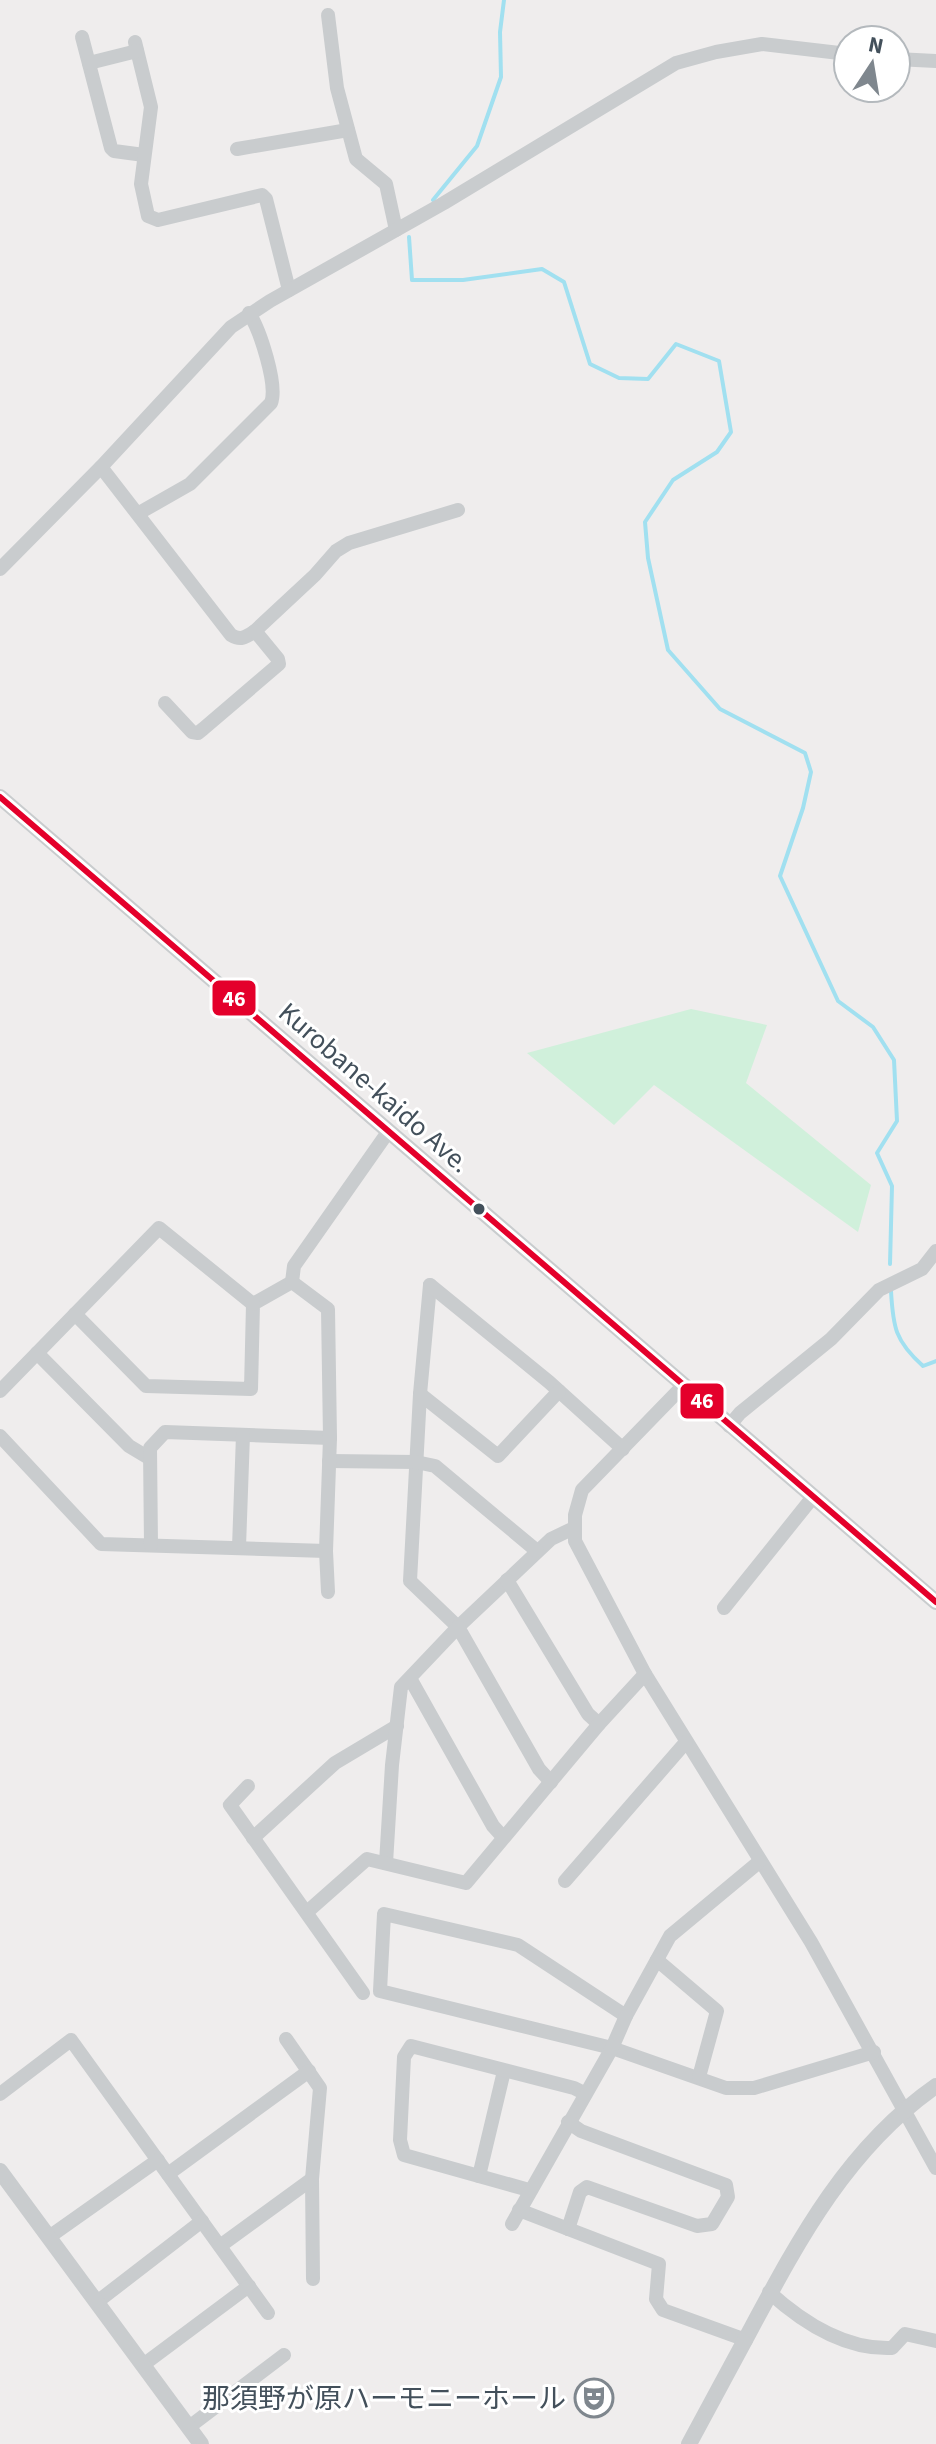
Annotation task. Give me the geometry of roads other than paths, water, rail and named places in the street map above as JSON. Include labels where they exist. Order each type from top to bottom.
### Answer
[{"type":"street","points":[[328,15],[337,88],[348,130],[360,165],[386,184],[396,230]]},
{"type":"street","points":[[82,37],[111,148],[144,155]]},
{"type":"street","points":[[0,569],[101,467],[211,346],[249,313],[396,230],[676,63],[762,44],[832,52]]},
{"type":"street","points":[[89,63],[136,47],[151,107],[141,184],[145,209],[151,220],[256,195],[266,199],[289,290]]},
{"type":"street","points":[[912,60],[936,61]]},
{"type":"street","points":[[237,149],[348,130]]},
{"type":"street","points":[[139,513],[190,484],[271,403],[273,391],[258,329],[249,313]]},
{"type":"street","points":[[101,467],[231,635],[244,638],[315,575],[336,551],[349,543],[458,510]]},
{"type":"street","points":[[165,703],[192,732],[198,733],[203,729],[279,664],[255,631]]},
{"type":"street","name":"Kurobane-kaido Ave.","points":[[0,797],[936,1602]]},
{"type":"street","points":[[292,1282],[294,1266],[388,1132]]},
{"type":"street","points":[[0,1391],[159,1228],[253,1304]]},
{"type":"street","points":[[729,1426],[740,1413],[831,1339],[879,1290],[922,1269],[936,1251]]},
{"type":"street","points":[[253,1304],[292,1282]]},
{"type":"street","points":[[292,1282],[328,1309],[328,1592]]},
{"type":"street","points":[[551,1782],[539,1769],[458,1627],[410,1581],[420,1394],[430,1285],[559,1391],[623,1449]]},
{"type":"street","points":[[75,1314],[146,1386],[251,1389],[253,1304]]},
{"type":"street","points":[[37,1353],[129,1446],[149,1458]]},
{"type":"street","points":[[683,1386],[582,1490],[574,1528],[578,1551],[645,1674],[811,1942],[936,2168]]},
{"type":"street","points":[[420,1394],[498,1456],[559,1391]]},
{"type":"street","points":[[151,1545],[150,1448],[165,1432],[330,1438]]},
{"type":"street","points":[[239,1547],[243,1435]]},
{"type":"street","points":[[0,1436],[101,1544],[326,1551]]},
{"type":"street","points":[[329,1461],[416,1462],[435,1466],[537,1551]]},
{"type":"street","points":[[724,1608],[813,1497]]},
{"type":"street","points":[[386,1863],[401,1687],[537,1551],[551,1539],[574,1528]]},
{"type":"street","points":[[507,1580],[588,1714],[599,1724]]},
{"type":"street","points":[[307,1912],[367,1859],[466,1883],[599,1724],[645,1674]]},
{"type":"street","points":[[411,1680],[493,1826],[503,1837]]},
{"type":"street","points":[[253,1838],[335,1763],[397,1726]]},
{"type":"street","points":[[565,1881],[686,1742]]},
{"type":"street","points":[[248,1786],[230,1805],[363,1993]]},
{"type":"street","points":[[746,2340],[663,2310],[656,2299],[659,2264],[568,2229],[515,2217],[612,2048],[670,1936],[759,1862]]},
{"type":"street","points":[[626,2016],[518,1945],[384,1914],[380,1991],[612,2048],[726,2088],[754,2088],[874,2052]]},
{"type":"street","points":[[657,1960],[717,2011],[699,2077]]},
{"type":"street","points":[[286,2039],[320,2088],[312,2179],[313,2279]]},
{"type":"street","points":[[0,2094],[71,2040],[268,2313]]},
{"type":"street","points":[[529,2190],[404,2155],[400,2140],[404,2057],[411,2046],[584,2093]]},
{"type":"street","points":[[168,2174],[309,2071]]},
{"type":"street","points":[[479,2176],[504,2071]]},
{"type":"street","points":[[689,2444],[769,2292],[818,2210],[864,2150],[905,2109],[936,2086]]},
{"type":"street","points":[[568,2122],[581,2131],[726,2185],[728,2197],[712,2224],[697,2226],[587,2187],[580,2192],[568,2229]]},
{"type":"street","points":[[49,2237],[158,2160]]},
{"type":"street","points":[[0,2171],[201,2444]]},
{"type":"street","points":[[220,2246],[312,2179]]},
{"type":"street","points":[[97,2302],[202,2221]]},
{"type":"street","points":[[143,2365],[249,2286]]},
{"type":"street","points":[[769,2292],[796,2316],[843,2340],[877,2349],[892,2348],[905,2334],[936,2341]]},
{"type":"street","points":[[189,2427],[284,2355]]},
{"type":"waterway","points":[[433,200],[477,146],[501,77],[500,32],[504,0]]},
{"type":"waterway","points":[[409,237],[412,280],[463,280],[542,269],[564,282],[590,364],[619,378],[648,379],[676,344],[719,361],[731,432],[717,452],[673,480],[645,522],[648,558],[668,650],[720,709],[805,753],[811,772],[803,808],[780,876],[838,1001],[873,1027],[894,1060],[897,1121],[877,1153],[892,1186],[890,1264]]},
{"type":"waterway","points":[[891,1291],[897,1333],[906,1349],[923,1366],[936,1361]]},
{"type":"place","name":"那須野が原ハーモニーホール","points":[[594,2398]]}]
